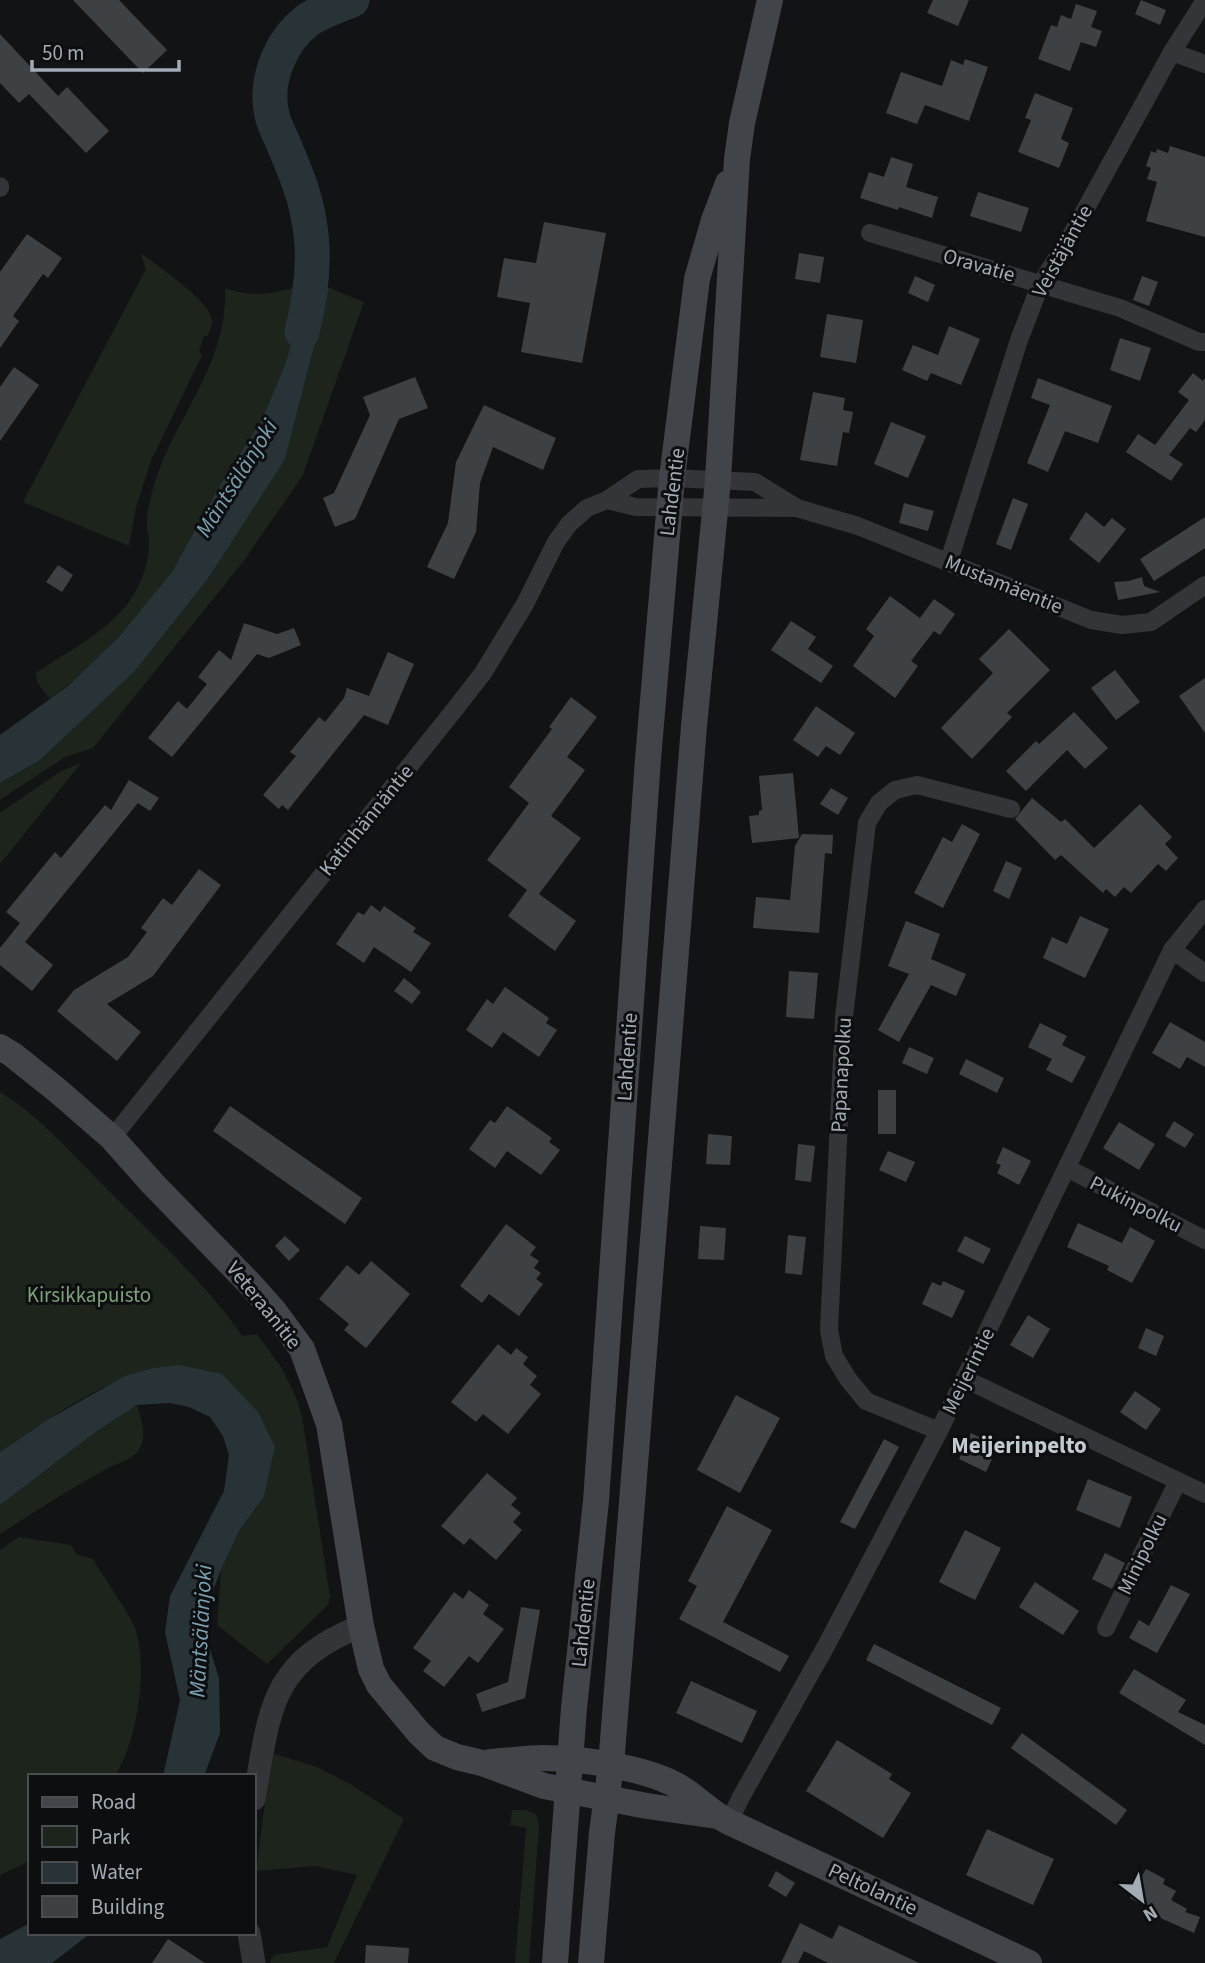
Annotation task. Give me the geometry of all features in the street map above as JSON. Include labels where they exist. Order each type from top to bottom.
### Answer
[{"type":"main road","name":"Lahdentie","points":[[591,1963],[611,1765],[694,726],[718,480],[737,159],[742,123],[770,0]]},
{"type":"main road","name":"Lahdentie","points":[[555,1963],[570,1760],[596,1501],[647,773],[672,478],[697,279],[714,220],[737,159]]},
{"type":"main road","name":"Veteraanitie","points":[[0,1047],[58,1091],[112,1138],[249,1283],[302,1349],[329,1424],[361,1626],[371,1670],[379,1685],[435,1748],[544,1786],[606,1798]]},
{"type":"main road","name":"Veteraanitie","points":[[482,1763],[545,1758],[611,1765]]},
{"type":"main road","name":"Peltolantie","points":[[611,1765],[652,1775],[677,1785],[723,1819],[1029,1963]]},
{"type":"main road","name":"Peltolantie","points":[[606,1798],[723,1819]]},
{"type":"street","name":"Veistäjäntie","points":[[949,561],[1019,340],[1041,283],[1069,239],[1172,52],[1205,0]]},
{"type":"street","points":[[1172,52],[1205,64]]},
{"type":"street","name":"Oravatie","points":[[870,233],[1120,307],[1199,342],[1205,342]]},
{"type":"street","name":"Katinhännäntie","points":[[112,1138],[483,673],[526,604],[556,542],[569,524],[587,508],[607,500],[638,479],[718,480]]},
{"type":"street","name":"Mustamäentie","points":[[718,480],[755,482],[797,508],[858,526],[1091,620],[1122,625],[1151,622],[1205,585]]},
{"type":"street","points":[[607,500],[636,507],[669,508]]},
{"type":"street","name":"Mustamäentie","points":[[669,508],[797,508]]},
{"type":"street","name":"Papanapolku","points":[[939,1431],[866,1401],[834,1356],[830,1317],[845,1003],[867,823],[879,803],[895,790],[916,785],[1011,809]]},
{"type":"street","name":"Meijerintie","points":[[723,1819],[741,1797],[826,1646],[965,1379],[1172,950],[1205,909]]},
{"type":"street","points":[[1172,950],[1205,973]]},
{"type":"street","name":"Pukinpolku","points":[[1067,1168],[1205,1240]]},
{"type":"street","points":[[965,1379],[1205,1494]]},
{"type":"street","name":"Minipolku","points":[[1106,1628],[1178,1481]]},
{"type":"street","points":[[256,1788],[268,1721],[275,1698],[289,1674],[316,1650],[340,1634],[361,1626]]},
{"type":"street","points":[[249,1935],[254,1963]]},
{"type":"green space","points":[[140,253],[170,274],[203,303],[212,322],[199,352],[202,355],[151,461],[136,507],[129,546],[23,502],[146,269]]},
{"type":"green space","points":[[300,286],[293,338],[270,403],[258,427],[222,482],[179,561],[147,606],[116,640],[50,699],[37,682],[36,673],[114,619],[125,607],[140,582],[147,563],[148,511],[158,473],[217,346],[223,318],[225,288],[262,294]]},
{"type":"green space","points":[[329,288],[364,302],[303,475],[243,562],[93,748],[65,757],[0,800],[0,783],[40,760],[134,672],[285,459]]},
{"type":"green space","points":[[81,763],[0,864],[0,813],[61,771]]},
{"type":"green space","name":"Kirsikkapuisto","points":[[0,1092],[29,1113],[70,1151],[196,1279],[242,1336],[257,1334],[281,1367],[296,1397],[302,1416],[330,1596],[328,1605],[267,1664],[217,1625],[221,1570],[239,1531],[264,1497],[275,1447],[153,1368],[93,1393],[0,1452]]},
{"type":"green space","points":[[137,1405],[143,1427],[142,1443],[138,1452],[0,1534],[0,1505],[97,1431]]},
{"type":"green space","points":[[19,1537],[71,1545],[76,1554],[93,1559],[135,1628],[139,1644],[141,1683],[135,1724],[116,1774],[28,1774],[28,1862],[0,1875],[0,1550]]},
{"type":"green space","points":[[274,1754],[317,1767],[350,1784],[404,1819],[334,1963],[270,1961],[274,1955],[327,1947],[357,1875],[315,1866],[256,1871]]},
{"type":"green space","points":[[512,1810],[525,1810],[536,1814],[539,1826],[529,1963],[515,1963],[526,1828],[510,1825]]},
{"type":"water","points":[[300,286],[329,288],[285,459],[209,577],[134,672],[40,760],[0,783],[0,735],[68,686],[119,637],[172,572],[223,480],[262,420],[285,365],[298,321]]},
{"type":"water","points":[[179,1365],[222,1374],[258,1412],[275,1447],[264,1497],[239,1531],[207,1606],[209,1646],[219,1678],[220,1733],[205,1774],[163,1774],[180,1700],[165,1632],[170,1596],[224,1491],[229,1455],[223,1436],[210,1417],[189,1407],[170,1403],[137,1405],[97,1431],[0,1505],[0,1452],[47,1420],[125,1376],[153,1368]]},
{"type":"water","points":[[28,1924],[28,1935],[88,1935],[52,1963],[0,1963],[0,1939]]},
{"type":"building","points":[[73,0],[119,0],[167,50],[143,73]]},
{"type":"building","points":[[933,0],[969,0],[958,26],[927,13]]},
{"type":"building","points":[[1141,0],[1166,10],[1160,25],[1135,14]]},
{"type":"building","points":[[1076,4],[1097,11],[1091,27],[1102,31],[1096,47],[1081,42],[1070,71],[1038,59],[1051,25],[1057,27],[1061,15],[1071,19]]},
{"type":"building","points":[[0,34],[58,96],[67,87],[109,131],[86,153],[29,94],[19,103],[0,83]]},
{"type":"building","points":[[965,59],[988,67],[969,121],[925,105],[917,124],[886,113],[901,72],[942,86],[951,60],[963,65]]},
{"type":"building","points":[[1035,93],[1073,108],[1061,139],[1069,143],[1059,168],[1018,152],[1031,120],[1025,118]]},
{"type":"building","points":[[1170,146],[1205,157],[1205,237],[1146,221],[1157,182],[1147,179],[1151,168],[1146,166],[1151,151],[1156,153],[1157,149],[1168,153]]},
{"type":"building","points":[[891,157],[913,164],[906,187],[938,197],[932,218],[860,198],[869,172],[884,177]]},
{"type":"building","points":[[978,192],[1029,208],[1021,232],[970,216]]},
{"type":"building","points":[[544,222],[606,233],[582,363],[521,352],[530,303],[497,297],[504,258],[536,263]]},
{"type":"building","points":[[27,234],[62,258],[48,278],[43,274],[13,316],[19,321],[0,348],[0,272]]},
{"type":"building","points":[[799,253],[824,257],[820,283],[795,279]]},
{"type":"building","points":[[915,276],[935,285],[928,302],[908,293]]},
{"type":"building","points":[[1142,276],[1158,282],[1149,306],[1133,300]]},
{"type":"building","points":[[827,314],[863,320],[856,363],[820,357]]},
{"type":"building","points":[[949,326],[980,339],[961,385],[931,373],[927,381],[902,370],[913,345],[938,355]]},
{"type":"building","points":[[1120,338],[1151,348],[1140,381],[1110,370]]},
{"type":"building","points":[[14,367],[39,385],[0,441],[0,387]]},
{"type":"building","points":[[1193,373],[1203,381],[1205,378],[1205,420],[1196,432],[1190,428],[1169,455],[1183,464],[1171,481],[1126,452],[1138,434],[1155,445],[1189,400],[1178,392]]},
{"type":"building","points":[[415,377],[428,408],[399,419],[355,519],[335,527],[323,498],[334,493],[370,415],[363,397]]},
{"type":"building","points":[[1038,378],[1112,406],[1098,443],[1065,431],[1048,472],[1027,463],[1050,405],[1031,398]]},
{"type":"building","points":[[813,392],[845,398],[843,410],[853,412],[849,433],[843,432],[837,466],[800,460]]},
{"type":"building","points":[[484,405],[556,438],[543,470],[493,447],[480,483],[476,532],[454,579],[427,567],[448,523],[456,462]]},
{"type":"building","points":[[891,422],[926,436],[908,478],[874,464]]},
{"type":"building","points":[[1013,498],[1028,504],[1011,550],[996,544]]},
{"type":"building","points":[[904,503],[934,511],[928,531],[899,523]]},
{"type":"building","points":[[1086,512],[1104,527],[1112,518],[1126,529],[1099,563],[1069,539]]},
{"type":"building","points":[[1205,517],[1205,548],[1154,581],[1140,559]]},
{"type":"building","points":[[58,565],[73,575],[62,592],[46,582]]},
{"type":"building","points":[[1142,577],[1144,586],[1160,592],[1118,600],[1114,582]]},
{"type":"building","points":[[890,596],[920,618],[934,599],[955,614],[940,635],[934,631],[911,661],[918,666],[895,698],[853,666],[874,636],[866,629]]},
{"type":"building","points":[[791,621],[816,637],[808,649],[833,666],[821,683],[771,650]]},
{"type":"building","points":[[244,623],[277,634],[294,628],[301,645],[269,658],[257,654],[172,757],[148,738],[178,701],[187,709],[207,684],[198,677],[219,650],[231,660]]},
{"type":"building","points":[[1009,629],[1050,670],[1007,713],[1012,717],[972,759],[941,728],[993,673],[979,659]]},
{"type":"building","points":[[388,652],[414,664],[388,725],[364,715],[288,810],[282,805],[279,809],[263,795],[296,756],[290,752],[319,717],[325,722],[344,698],[347,688],[369,696]]},
{"type":"building","points":[[1115,670],[1140,702],[1116,720],[1091,688]]},
{"type":"building","points":[[1205,678],[1205,733],[1179,696]]},
{"type":"building","points":[[571,697],[597,717],[567,757],[585,770],[551,816],[581,838],[539,894],[576,921],[555,951],[508,916],[527,890],[487,860],[529,803],[509,787],[552,729],[549,727]]},
{"type":"building","points":[[816,706],[855,733],[840,755],[826,746],[818,757],[793,740]]},
{"type":"building","points":[[1074,712],[1108,748],[1085,769],[1067,750],[1026,791],[1006,771],[1036,741],[1039,744]]},
{"type":"building","points":[[793,773],[799,838],[752,843],[749,816],[759,815],[762,810],[759,776]]},
{"type":"building","points":[[129,780],[159,798],[150,811],[138,803],[25,942],[53,965],[32,991],[0,965],[0,948],[20,923],[6,912],[55,852],[61,858],[105,805],[111,810]]},
{"type":"building","points":[[831,788],[848,798],[838,815],[820,804]]},
{"type":"building","points":[[1032,798],[1061,822],[1065,819],[1094,848],[1140,804],[1172,837],[1165,844],[1178,858],[1166,871],[1158,864],[1131,893],[1124,887],[1115,897],[1106,889],[1103,893],[1061,855],[1055,860],[1015,819]]},
{"type":"building","points":[[962,824],[980,834],[943,908],[914,893],[943,837],[952,842]]},
{"type":"building","points":[[802,834],[833,835],[832,854],[825,853],[819,933],[753,928],[756,897],[790,900],[795,846]]},
{"type":"building","points":[[1006,861],[1022,868],[1009,899],[993,891]]},
{"type":"building","points":[[199,869],[221,885],[153,976],[107,1004],[141,1032],[117,1061],[57,1011],[74,990],[128,957],[147,932],[141,928],[163,898],[172,905]]},
{"type":"building","points":[[371,905],[380,912],[384,906],[416,928],[413,932],[431,943],[411,972],[374,947],[364,963],[336,944],[358,912],[364,915]]},
{"type":"building","points":[[1080,916],[1109,929],[1085,978],[1043,958],[1052,937],[1067,944]]},
{"type":"building","points":[[906,921],[940,934],[931,959],[966,974],[956,996],[931,985],[899,1042],[878,1030],[909,974],[888,966]]},
{"type":"building","points":[[789,971],[818,973],[814,1019],[786,1017]]},
{"type":"building","points":[[404,978],[421,992],[412,1004],[394,991]]},
{"type":"building","points":[[505,987],[549,1018],[546,1023],[557,1030],[539,1057],[503,1032],[492,1048],[466,1030],[487,999],[493,1004]]},
{"type":"building","points":[[1170,1022],[1205,1042],[1205,1067],[1187,1057],[1180,1069],[1152,1053]]},
{"type":"building","points":[[1040,1023],[1067,1036],[1062,1045],[1086,1057],[1072,1083],[1046,1070],[1052,1059],[1028,1047]]},
{"type":"building","points":[[909,1047],[934,1058],[927,1074],[902,1063]]},
{"type":"building","points":[[966,1059],[1004,1078],[997,1093],[959,1074]]},
{"type":"building","points":[[878,1090],[896,1090],[896,1134],[878,1134]]},
{"type":"building","points":[[230,1106],[362,1198],[345,1224],[213,1131]]},
{"type":"building","points":[[507,1106],[552,1138],[549,1142],[560,1150],[541,1175],[507,1151],[495,1168],[469,1149],[490,1120],[495,1123]]},
{"type":"building","points":[[1174,1121],[1194,1134],[1185,1148],[1165,1136]]},
{"type":"building","points":[[1119,1122],[1155,1144],[1139,1170],[1103,1148]]},
{"type":"building","points":[[708,1134],[732,1136],[730,1165],[706,1164]]},
{"type":"building","points":[[798,1144],[815,1146],[811,1182],[795,1180]]},
{"type":"building","points":[[1003,1147],[1031,1161],[1019,1185],[997,1173],[1001,1165],[996,1163]]},
{"type":"building","points":[[888,1151],[915,1162],[906,1182],[879,1170]]},
{"type":"building","points":[[1078,1223],[1122,1243],[1130,1227],[1155,1241],[1132,1283],[1107,1270],[1109,1266],[1067,1247]]},
{"type":"building","points":[[506,1224],[536,1247],[530,1255],[539,1261],[534,1268],[541,1273],[536,1279],[543,1284],[519,1316],[489,1294],[482,1303],[460,1286]]},
{"type":"building","points":[[700,1226],[726,1228],[724,1260],[698,1259]]},
{"type":"building","points":[[788,1235],[806,1237],[802,1275],[785,1273]]},
{"type":"building","points":[[285,1236],[300,1250],[289,1261],[275,1246]]},
{"type":"building","points":[[965,1236],[991,1249],[983,1264],[957,1251]]},
{"type":"building","points":[[371,1261],[410,1294],[366,1348],[344,1330],[349,1324],[319,1299],[347,1265],[359,1275]]},
{"type":"building","points":[[943,1281],[965,1291],[952,1318],[922,1304],[932,1282],[941,1286]]},
{"type":"building","points":[[1028,1315],[1050,1329],[1033,1358],[1010,1345]]},
{"type":"building","points":[[1146,1328],[1164,1336],[1156,1356],[1138,1348]]},
{"type":"building","points":[[498,1344],[511,1355],[516,1348],[528,1357],[523,1364],[537,1376],[530,1385],[541,1394],[508,1434],[483,1414],[476,1422],[451,1402]]},
{"type":"building","points":[[1135,1391],[1161,1409],[1146,1430],[1120,1412]]},
{"type":"building","points":[[736,1395],[780,1418],[740,1493],[697,1470]]},
{"type":"building","points":[[971,1433],[998,1446],[986,1472],[959,1459]]},
{"type":"building","points":[[884,1439],[899,1447],[855,1529],[840,1522]]},
{"type":"building","points":[[487,1473],[517,1498],[511,1505],[521,1513],[513,1522],[522,1530],[496,1560],[470,1538],[464,1545],[441,1526]]},
{"type":"building","points":[[1088,1479],[1132,1497],[1120,1528],[1076,1510]]},
{"type":"building","points":[[727,1506],[772,1530],[723,1622],[789,1656],[780,1672],[679,1619],[697,1586],[688,1581]]},
{"type":"building","points":[[965,1530],[1001,1548],[975,1600],[939,1582]]},
{"type":"building","points":[[1105,1553],[1125,1563],[1112,1589],[1092,1579]]},
{"type":"building","points":[[1035,1582],[1079,1611],[1063,1635],[1019,1607]]},
{"type":"building","points":[[1171,1585],[1190,1594],[1157,1653],[1129,1638],[1139,1620],[1149,1626]]},
{"type":"building","points":[[469,1590],[489,1605],[483,1614],[504,1629],[478,1663],[469,1656],[444,1687],[423,1671],[431,1661],[413,1648],[454,1592],[463,1599]]},
{"type":"building","points":[[521,1607],[540,1610],[525,1698],[482,1712],[476,1694],[508,1682]]},
{"type":"building","points":[[874,1644],[1001,1708],[992,1725],[866,1660]]},
{"type":"building","points":[[1134,1669],[1186,1700],[1178,1712],[1205,1725],[1205,1745],[1119,1693]]},
{"type":"building","points":[[691,1681],[757,1711],[742,1743],[676,1713]]},
{"type":"building","points":[[1022,1733],[1127,1810],[1116,1825],[1011,1748]]},
{"type":"building","points":[[837,1740],[892,1774],[889,1779],[911,1793],[883,1838],[806,1791]]},
{"type":"building","points":[[987,1829],[1054,1859],[1033,1905],[966,1875]]},
{"type":"building","points":[[1146,1869],[1165,1879],[1163,1884],[1176,1891],[1171,1900],[1187,1909],[1185,1912],[1200,1917],[1194,1933],[1156,1916],[1157,1913],[1130,1898]]},
{"type":"building","points":[[776,1871],[795,1883],[786,1897],[768,1886]]},
{"type":"building","points":[[800,1923],[832,1939],[839,1925],[919,1963],[828,1963],[804,1951],[798,1963],[781,1963]]},
{"type":"building","points":[[168,1939],[205,1963],[152,1963]]},
{"type":"building","points":[[366,1945],[409,1948],[408,1963],[365,1963]]},
{"type":"waterway","name":"Mäntsälänjoki","points":[[302,332],[312,276],[311,235],[302,191],[273,119],[270,89],[282,50],[298,29],[318,14],[352,0]]},
{"type":"district","name":"Meijerinpelto","points":[[1019,1445]]}]
